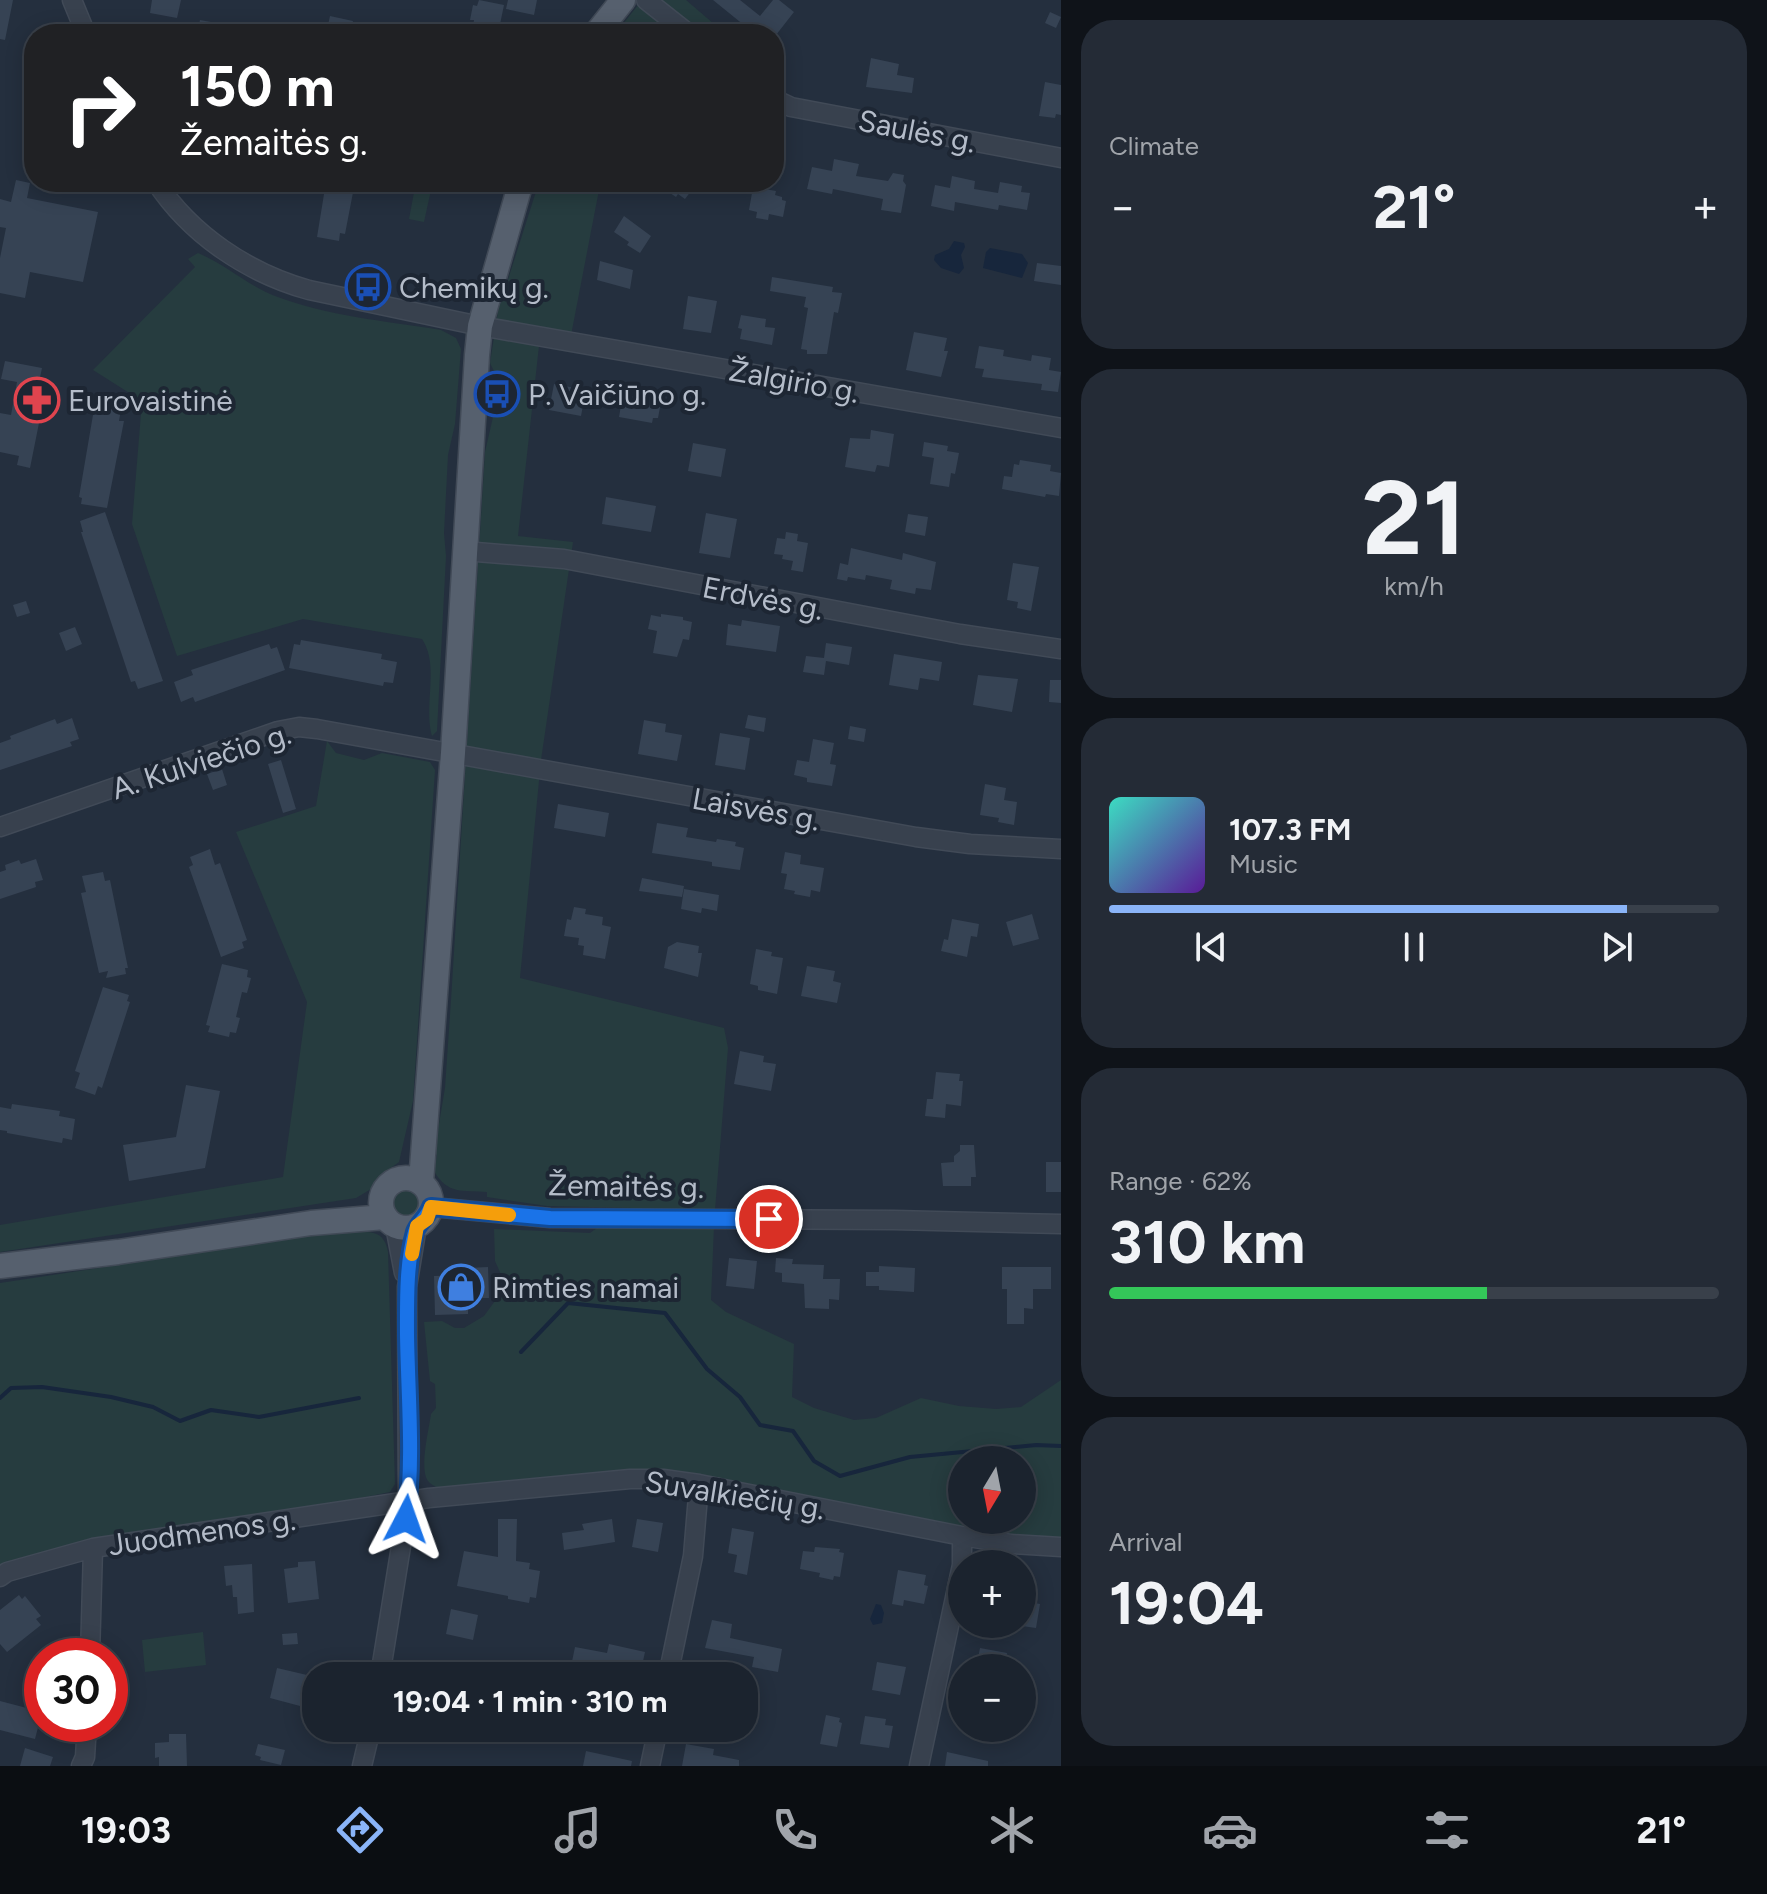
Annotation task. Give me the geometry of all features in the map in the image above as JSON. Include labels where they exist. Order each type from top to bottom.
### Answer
[{"type":"main road","points":[[604,24],[623,0]]},
{"type":"main road","points":[[411,1180],[426,1110],[433,1038],[480,326],[518,192]]},
{"type":"main road","points":[[411,1180],[428,1189],[402,1215],[384,1190],[391,1182],[411,1180]]},
{"type":"main road","name":"Žemaitės g.","points":[[0,1266],[311,1223],[402,1215]]},
{"type":"street","points":[[72,0],[82,24]]},
{"type":"street","points":[[646,0],[676,24]]},
{"type":"street","name":"Saulės g.","points":[[784,102],[806,110],[1061,158]]},
{"type":"street","points":[[164,192],[201,234],[233,257],[284,283],[480,326]]},
{"type":"street","name":"Žalgirio g.","points":[[480,326],[1061,428]]},
{"type":"street","name":"Erdvės g.","points":[[464,551],[564,559],[960,634],[1061,649]]},
{"type":"street","name":"A. Kulviečio g.","points":[[0,827],[278,731],[299,727],[453,753]]},
{"type":"street","name":"Laisvės g.","points":[[453,753],[928,839],[1061,849]]},
{"type":"street","name":"Žemaitės g.","points":[[402,1215],[460,1211],[550,1218],[1061,1224]]},
{"type":"street","points":[[382,1662],[408,1503],[407,1287],[402,1215]]},
{"type":"street","name":"Suvalkiečių g.","points":[[408,1503],[429,1498],[630,1479],[663,1479],[962,1536],[1011,1544],[1061,1547]]},
{"type":"street","points":[[671,1662],[693,1556],[699,1484]]},
{"type":"street","name":"Juodmenos g.","points":[[0,1577],[7,1572],[93,1548],[408,1503]]},
{"type":"street","points":[[919,1766],[962,1565],[962,1536]]},
{"type":"street","points":[[90,1638],[93,1548]]},
{"type":"street","points":[[81,1766],[86,1742]]},
{"type":"street","points":[[362,1766],[368,1742]]},
{"type":"street","points":[[650,1766],[655,1742]]},
{"type":"green space","points":[[642,0],[686,0],[714,24],[623,24]]},
{"type":"green space","points":[[414,192],[431,192],[424,222],[409,219]]},
{"type":"green space","points":[[536,192],[599,192],[568,351],[539,346],[518,536],[573,542],[541,760],[520,978],[724,1028],[728,1048],[715,1210],[547,1206],[487,1197],[487,1192],[456,1190],[439,1179],[434,1171],[445,1088],[485,452],[493,417],[496,375],[490,363],[498,311]]},
{"type":"green space","points":[[198,253],[265,291],[295,303],[357,317],[441,330],[456,338],[461,349],[455,424],[448,455],[437,731],[432,736],[430,661],[422,639],[303,619],[177,656],[132,524],[142,401],[93,370],[195,267],[188,259]]},
{"type":"green space","points":[[327,741],[336,753],[364,760],[382,753],[430,762],[435,770],[413,1101],[399,1162],[381,1175],[371,1189],[356,1198],[0,1252],[0,1225],[283,1177],[307,1002],[236,832],[316,806]]},
{"type":"green space","points":[[405,1189],[415,1193],[419,1203],[415,1213],[405,1217],[395,1213],[391,1203],[395,1193]]},
{"type":"green space","points":[[604,1223],[714,1226],[711,1300],[726,1312],[794,1344],[792,1397],[814,1408],[854,1420],[876,1418],[921,1398],[959,1406],[996,1409],[1021,1407],[1061,1380],[1061,1540],[1003,1534],[1036,1534],[1036,1446],[948,1446],[948,1524],[663,1472],[445,1491],[432,1484],[425,1475],[424,1458],[431,1414],[436,1408],[435,1384],[430,1381],[424,1322],[442,1321],[455,1328],[464,1328],[484,1316],[499,1296],[503,1279],[495,1261],[494,1229],[590,1233]]},
{"type":"green space","points":[[355,1229],[382,1237],[388,1252],[395,1484],[390,1492],[0,1571],[0,1283]]},
{"type":"green space","points":[[203,1632],[206,1665],[145,1672],[142,1640]]},
{"type":"water","points":[[954,241],[964,243],[965,247],[961,255],[964,268],[959,274],[941,268],[934,260],[935,255],[949,249]]},
{"type":"water","points":[[990,248],[1022,254],[1028,263],[1022,278],[983,268],[986,252]]},
{"type":"water","points":[[876,1604],[881,1605],[884,1613],[882,1623],[873,1625],[870,1619]]},
{"type":"building","points":[[0,0],[13,0],[5,40],[0,39]]},
{"type":"building","points":[[152,0],[181,0],[177,18],[150,13]]},
{"type":"building","points":[[479,0],[504,5],[500,24],[473,24],[474,20],[470,20],[473,5],[477,6]]},
{"type":"building","points":[[508,0],[537,0],[534,15],[506,9]]},
{"type":"building","points":[[713,0],[740,0],[760,16],[773,0],[779,0],[794,12],[784,25],[743,24]]},
{"type":"building","points":[[1050,12],[1061,17],[1056,28],[1045,23]]},
{"type":"building","points":[[330,16],[353,21],[352,24],[328,24]]},
{"type":"building","points":[[200,20],[222,24],[199,24]]},
{"type":"building","points":[[871,58],[899,64],[897,75],[914,78],[912,93],[866,87]]},
{"type":"building","points":[[1045,82],[1061,85],[1061,115],[1056,114],[1055,118],[1039,116]]},
{"type":"building","points":[[834,159],[859,164],[856,176],[888,181],[893,173],[904,175],[906,185],[901,213],[881,210],[883,199],[833,189],[832,194],[807,189],[812,167],[832,171]]},
{"type":"building","points":[[952,176],[975,181],[974,189],[998,193],[1000,182],[1022,186],[1021,192],[1030,193],[1027,210],[999,205],[998,210],[955,202],[954,211],[931,206],[935,185],[950,188]]},
{"type":"building","points":[[16,180],[24,182],[27,198],[98,212],[83,282],[30,272],[25,298],[0,293],[0,258],[6,228],[0,227],[0,199],[11,202]]},
{"type":"building","points":[[324,192],[353,192],[345,234],[340,233],[339,241],[317,237]]},
{"type":"building","points":[[668,192],[690,192],[685,199],[678,194],[676,197]]},
{"type":"building","points":[[752,192],[776,192],[775,195],[786,201],[783,217],[769,214],[768,220],[756,218],[757,212],[749,210]]},
{"type":"building","points":[[624,216],[651,236],[640,253],[614,232]]},
{"type":"building","points":[[600,261],[633,270],[630,289],[597,280]]},
{"type":"building","points":[[1037,263],[1061,266],[1061,285],[1034,281]]},
{"type":"building","points":[[772,277],[833,287],[832,292],[842,293],[838,313],[834,312],[827,354],[807,354],[807,350],[801,349],[808,308],[804,307],[806,297],[770,291]]},
{"type":"building","points":[[688,296],[717,301],[711,333],[683,329]]},
{"type":"building","points":[[741,315],[766,319],[765,327],[775,328],[772,345],[740,339],[742,329],[738,328]]},
{"type":"building","points":[[914,332],[947,338],[944,351],[948,351],[941,377],[906,370]]},
{"type":"building","points":[[979,346],[1004,350],[1003,356],[1031,361],[1032,355],[1051,358],[1049,370],[1061,372],[1058,392],[1041,390],[1042,384],[982,377],[984,369],[975,368]]},
{"type":"building","points":[[5,361],[42,368],[39,382],[47,383],[30,468],[17,465],[19,456],[0,452],[0,413],[11,415],[17,382],[1,379]]},
{"type":"building","points":[[554,384],[586,390],[581,416],[549,410]]},
{"type":"building","points":[[643,388],[663,391],[658,418],[653,418],[652,423],[619,417],[623,394],[642,398]]},
{"type":"building","points":[[100,401],[122,404],[119,421],[124,421],[107,508],[81,504],[82,498],[79,497],[94,409],[99,410]]},
{"type":"building","points":[[871,430],[894,434],[889,467],[877,465],[875,472],[845,467],[850,438],[870,439]]},
{"type":"building","points":[[924,442],[948,446],[947,451],[959,453],[949,487],[930,484],[934,458],[922,456]]},
{"type":"building","points":[[693,443],[726,449],[721,477],[688,471]]},
{"type":"building","points":[[1020,460],[1051,465],[1050,471],[1061,473],[1059,496],[1046,494],[1045,497],[1002,489],[1004,476],[1012,477],[1014,464],[1019,465]]},
{"type":"building","points":[[606,497],[656,506],[651,532],[602,524]]},
{"type":"building","points":[[105,512],[163,681],[138,689],[135,681],[131,682],[81,532],[80,521]]},
{"type":"building","points":[[706,513],[737,519],[730,558],[699,553]]},
{"type":"building","points":[[908,514],[928,517],[925,536],[905,532]]},
{"type":"building","points":[[786,532],[798,534],[797,541],[808,543],[803,572],[791,570],[793,561],[774,554],[777,538],[785,539]]},
{"type":"building","points":[[851,548],[902,560],[903,553],[936,562],[931,590],[916,588],[915,594],[890,589],[892,580],[866,575],[865,580],[837,579],[840,563],[848,565]]},
{"type":"building","points":[[1013,563],[1039,567],[1031,611],[1017,608],[1018,602],[1007,600]]},
{"type":"building","points":[[26,601],[30,613],[17,617],[13,605]]},
{"type":"building","points":[[661,614],[683,617],[683,620],[692,622],[689,640],[683,639],[677,657],[653,653],[657,631],[648,629],[651,615],[661,617]]},
{"type":"building","points":[[742,620],[780,626],[776,652],[726,645],[728,624],[741,626]]},
{"type":"building","points":[[75,627],[82,644],[66,651],[59,633]]},
{"type":"building","points":[[301,640],[382,654],[381,659],[397,662],[393,683],[384,682],[383,686],[289,668],[294,644],[300,645]]},
{"type":"building","points":[[826,643],[852,647],[849,665],[826,661],[824,675],[803,672],[806,656],[824,658]]},
{"type":"building","points":[[269,644],[271,649],[277,647],[285,670],[195,702],[193,697],[181,702],[174,682],[193,675],[191,670]]},
{"type":"building","points":[[894,654],[942,662],[939,681],[920,678],[918,690],[889,685]]},
{"type":"building","points":[[978,675],[1018,679],[1012,712],[973,705]]},
{"type":"building","points":[[1050,680],[1061,680],[1061,703],[1049,702]]},
{"type":"building","points":[[748,715],[766,718],[764,732],[745,728]]},
{"type":"building","points":[[72,718],[79,739],[70,742],[72,746],[0,770],[0,743],[11,739],[10,736],[55,719],[57,724]]},
{"type":"building","points":[[644,720],[666,724],[665,732],[682,735],[677,761],[638,754]]},
{"type":"building","points":[[850,726],[866,729],[864,742],[848,739]]},
{"type":"building","points":[[720,733],[750,738],[745,770],[715,765]]},
{"type":"building","points":[[813,739],[834,743],[830,764],[836,765],[832,786],[807,782],[807,778],[794,775],[797,760],[809,762]]},
{"type":"building","points":[[281,760],[296,809],[283,813],[268,764]]},
{"type":"building","points":[[222,769],[227,785],[213,790],[207,774]]},
{"type":"building","points":[[985,784],[1006,788],[1004,800],[1017,802],[1014,825],[998,822],[999,818],[980,815]]},
{"type":"building","points":[[558,804],[609,813],[605,837],[554,828]]},
{"type":"building","points":[[657,823],[688,828],[686,837],[736,842],[735,846],[744,848],[740,870],[712,866],[712,862],[652,853]]},
{"type":"building","points":[[210,849],[215,865],[220,863],[247,940],[242,942],[244,948],[221,957],[189,867],[193,865],[190,857]]},
{"type":"building","points":[[785,852],[801,855],[800,864],[824,868],[820,892],[811,890],[810,897],[784,889],[787,874],[781,873]]},
{"type":"building","points":[[36,859],[43,880],[35,882],[36,887],[0,899],[0,872],[6,870],[5,865]]},
{"type":"building","points":[[103,872],[105,881],[110,880],[128,968],[125,968],[126,974],[106,978],[108,971],[99,973],[81,893],[86,892],[82,876]]},
{"type":"building","points":[[642,878],[684,886],[682,897],[639,891]]},
{"type":"building","points":[[684,889],[719,895],[717,911],[702,908],[701,913],[681,909]]},
{"type":"building","points":[[574,907],[586,909],[585,914],[603,917],[602,925],[611,927],[605,959],[583,955],[584,946],[578,945],[579,938],[564,936],[567,919],[571,920]]},
{"type":"building","points":[[1032,914],[1039,939],[1013,946],[1006,922]]},
{"type":"building","points":[[952,919],[979,924],[977,937],[971,936],[967,957],[941,951],[944,939],[948,940]]},
{"type":"building","points":[[677,942],[699,946],[698,953],[702,953],[698,977],[664,968],[668,947]]},
{"type":"building","points":[[756,949],[783,958],[777,994],[758,990],[758,986],[750,984]]},
{"type":"building","points":[[222,964],[248,970],[247,977],[251,978],[247,993],[242,992],[236,1033],[230,1032],[229,1037],[208,1032],[210,1026],[206,1025]]},
{"type":"building","points":[[807,966],[835,971],[833,981],[841,983],[837,1003],[801,996]]},
{"type":"building","points":[[103,987],[129,995],[127,1001],[130,1002],[102,1088],[98,1086],[95,1095],[75,1088],[80,1073],[75,1071]]},
{"type":"building","points":[[740,1051],[764,1056],[763,1062],[776,1064],[771,1091],[734,1084]]},
{"type":"building","points":[[936,1072],[960,1074],[959,1081],[963,1081],[961,1106],[946,1104],[945,1118],[925,1116],[927,1099],[933,1099]]},
{"type":"building","points":[[186,1085],[220,1091],[205,1168],[129,1181],[123,1145],[176,1137]]},
{"type":"building","points":[[12,1104],[60,1111],[59,1116],[75,1119],[72,1140],[63,1138],[62,1143],[0,1130],[0,1107],[11,1109]]},
{"type":"building","points":[[960,1145],[974,1145],[976,1177],[971,1177],[971,1186],[943,1186],[941,1163],[954,1162]]},
{"type":"building","points":[[1046,1162],[1061,1162],[1061,1192],[1046,1192]]},
{"type":"building","points":[[729,1258],[757,1261],[754,1289],[726,1286]]},
{"type":"building","points":[[776,1258],[793,1259],[792,1264],[824,1265],[823,1279],[840,1279],[839,1300],[829,1299],[829,1309],[805,1308],[804,1284],[782,1282],[782,1273],[775,1272]]},
{"type":"building","points":[[879,1266],[915,1268],[914,1292],[866,1286],[866,1272],[879,1272]]},
{"type":"building","name":"Rimties namai","points":[[488,1267],[489,1298],[468,1298],[468,1314],[435,1315],[434,1276],[468,1275],[468,1268]]},
{"type":"building","points":[[1002,1267],[1051,1267],[1051,1289],[1033,1289],[1033,1309],[1024,1308],[1024,1324],[1007,1324],[1007,1289],[1002,1289]]},
{"type":"building","points":[[498,1519],[517,1519],[516,1561],[530,1563],[529,1569],[540,1571],[536,1598],[530,1597],[529,1603],[457,1586],[464,1551],[498,1557]]},
{"type":"building","points":[[612,1519],[615,1542],[564,1550],[562,1533],[584,1530],[582,1524]]},
{"type":"building","points":[[637,1519],[663,1523],[658,1552],[632,1547]]},
{"type":"building","points":[[732,1528],[754,1532],[747,1575],[734,1572],[737,1555],[728,1553]]},
{"type":"building","points":[[815,1547],[840,1549],[839,1552],[844,1553],[840,1577],[834,1576],[833,1580],[819,1577],[820,1573],[800,1569],[803,1551],[814,1552]]},
{"type":"building","points":[[315,1561],[319,1599],[288,1603],[284,1569],[298,1567],[298,1562]]},
{"type":"building","points":[[252,1564],[254,1612],[238,1614],[237,1597],[233,1597],[232,1585],[226,1586],[224,1566]]},
{"type":"building","points":[[898,1570],[926,1575],[924,1585],[928,1586],[924,1604],[904,1600],[903,1606],[892,1604]]},
{"type":"building","points":[[19,1595],[22,1599],[25,1596],[41,1616],[36,1619],[41,1625],[7,1652],[0,1644],[0,1610]]},
{"type":"building","points":[[1036,1603],[1040,1604],[1036,1628]]},
{"type":"building","points":[[451,1609],[478,1615],[473,1640],[446,1634]]},
{"type":"building","points":[[712,1620],[732,1624],[730,1638],[782,1649],[778,1672],[758,1668],[758,1662],[753,1662],[754,1657],[705,1648]]},
{"type":"building","points":[[297,1633],[298,1644],[283,1645],[282,1634]]},
{"type":"building","points":[[609,1644],[645,1652],[643,1662],[572,1662],[575,1647],[607,1653]]},
{"type":"building","points":[[980,1648],[1007,1653],[1007,1654],[979,1654]]},
{"type":"building","points":[[877,1662],[906,1667],[900,1695],[872,1690]]},
{"type":"building","points":[[277,1668],[302,1674],[300,1706],[270,1698]]},
{"type":"building","points":[[0,1701],[24,1707],[24,1736],[0,1730]]},
{"type":"building","points":[[826,1715],[840,1718],[839,1722],[842,1723],[837,1747],[820,1744]]},
{"type":"building","points":[[865,1716],[886,1719],[885,1725],[893,1726],[889,1748],[860,1744]]},
{"type":"building","points":[[169,1734],[186,1734],[187,1766],[159,1766],[159,1757],[155,1758],[155,1743],[169,1742]]},
{"type":"building","points":[[258,1744],[285,1750],[281,1765],[260,1760],[261,1757],[255,1755]]},
{"type":"building","points":[[686,1744],[714,1749],[713,1755],[739,1760],[739,1766],[682,1766]]},
{"type":"building","points":[[25,1748],[53,1757],[50,1766],[20,1766]]},
{"type":"building","points":[[586,1751],[632,1761],[631,1766],[583,1766]]},
{"type":"building","points":[[947,1752],[988,1761],[988,1766],[945,1766]]},
{"type":"waterway","points":[[521,1352],[568,1303],[665,1313],[707,1369],[740,1397],[760,1425],[793,1431],[814,1461],[840,1476],[910,1457],[1036,1445],[1061,1446]]},
{"type":"waterway","points":[[0,1398],[11,1388],[42,1387],[153,1407],[180,1421],[211,1410],[259,1417],[359,1398]]},
{"type":"slow traffic","points":[[412,1254],[417,1226],[427,1219],[431,1207],[509,1215]]},
{"type":"place","name":"Chemikų g.","points":[[368,287]]},
{"type":"place","name":"P. Vaičiūno g.","points":[[497,394]]},
{"type":"place","name":"Eurovaistinė","points":[[37,400]]},
{"type":"place","name":"Rimties namai","points":[[461,1287]]},
{"type":"route","points":[[406,1519],[409,1452],[407,1287],[414,1236],[417,1226],[427,1219],[431,1207],[550,1218],[769,1219]]}]
